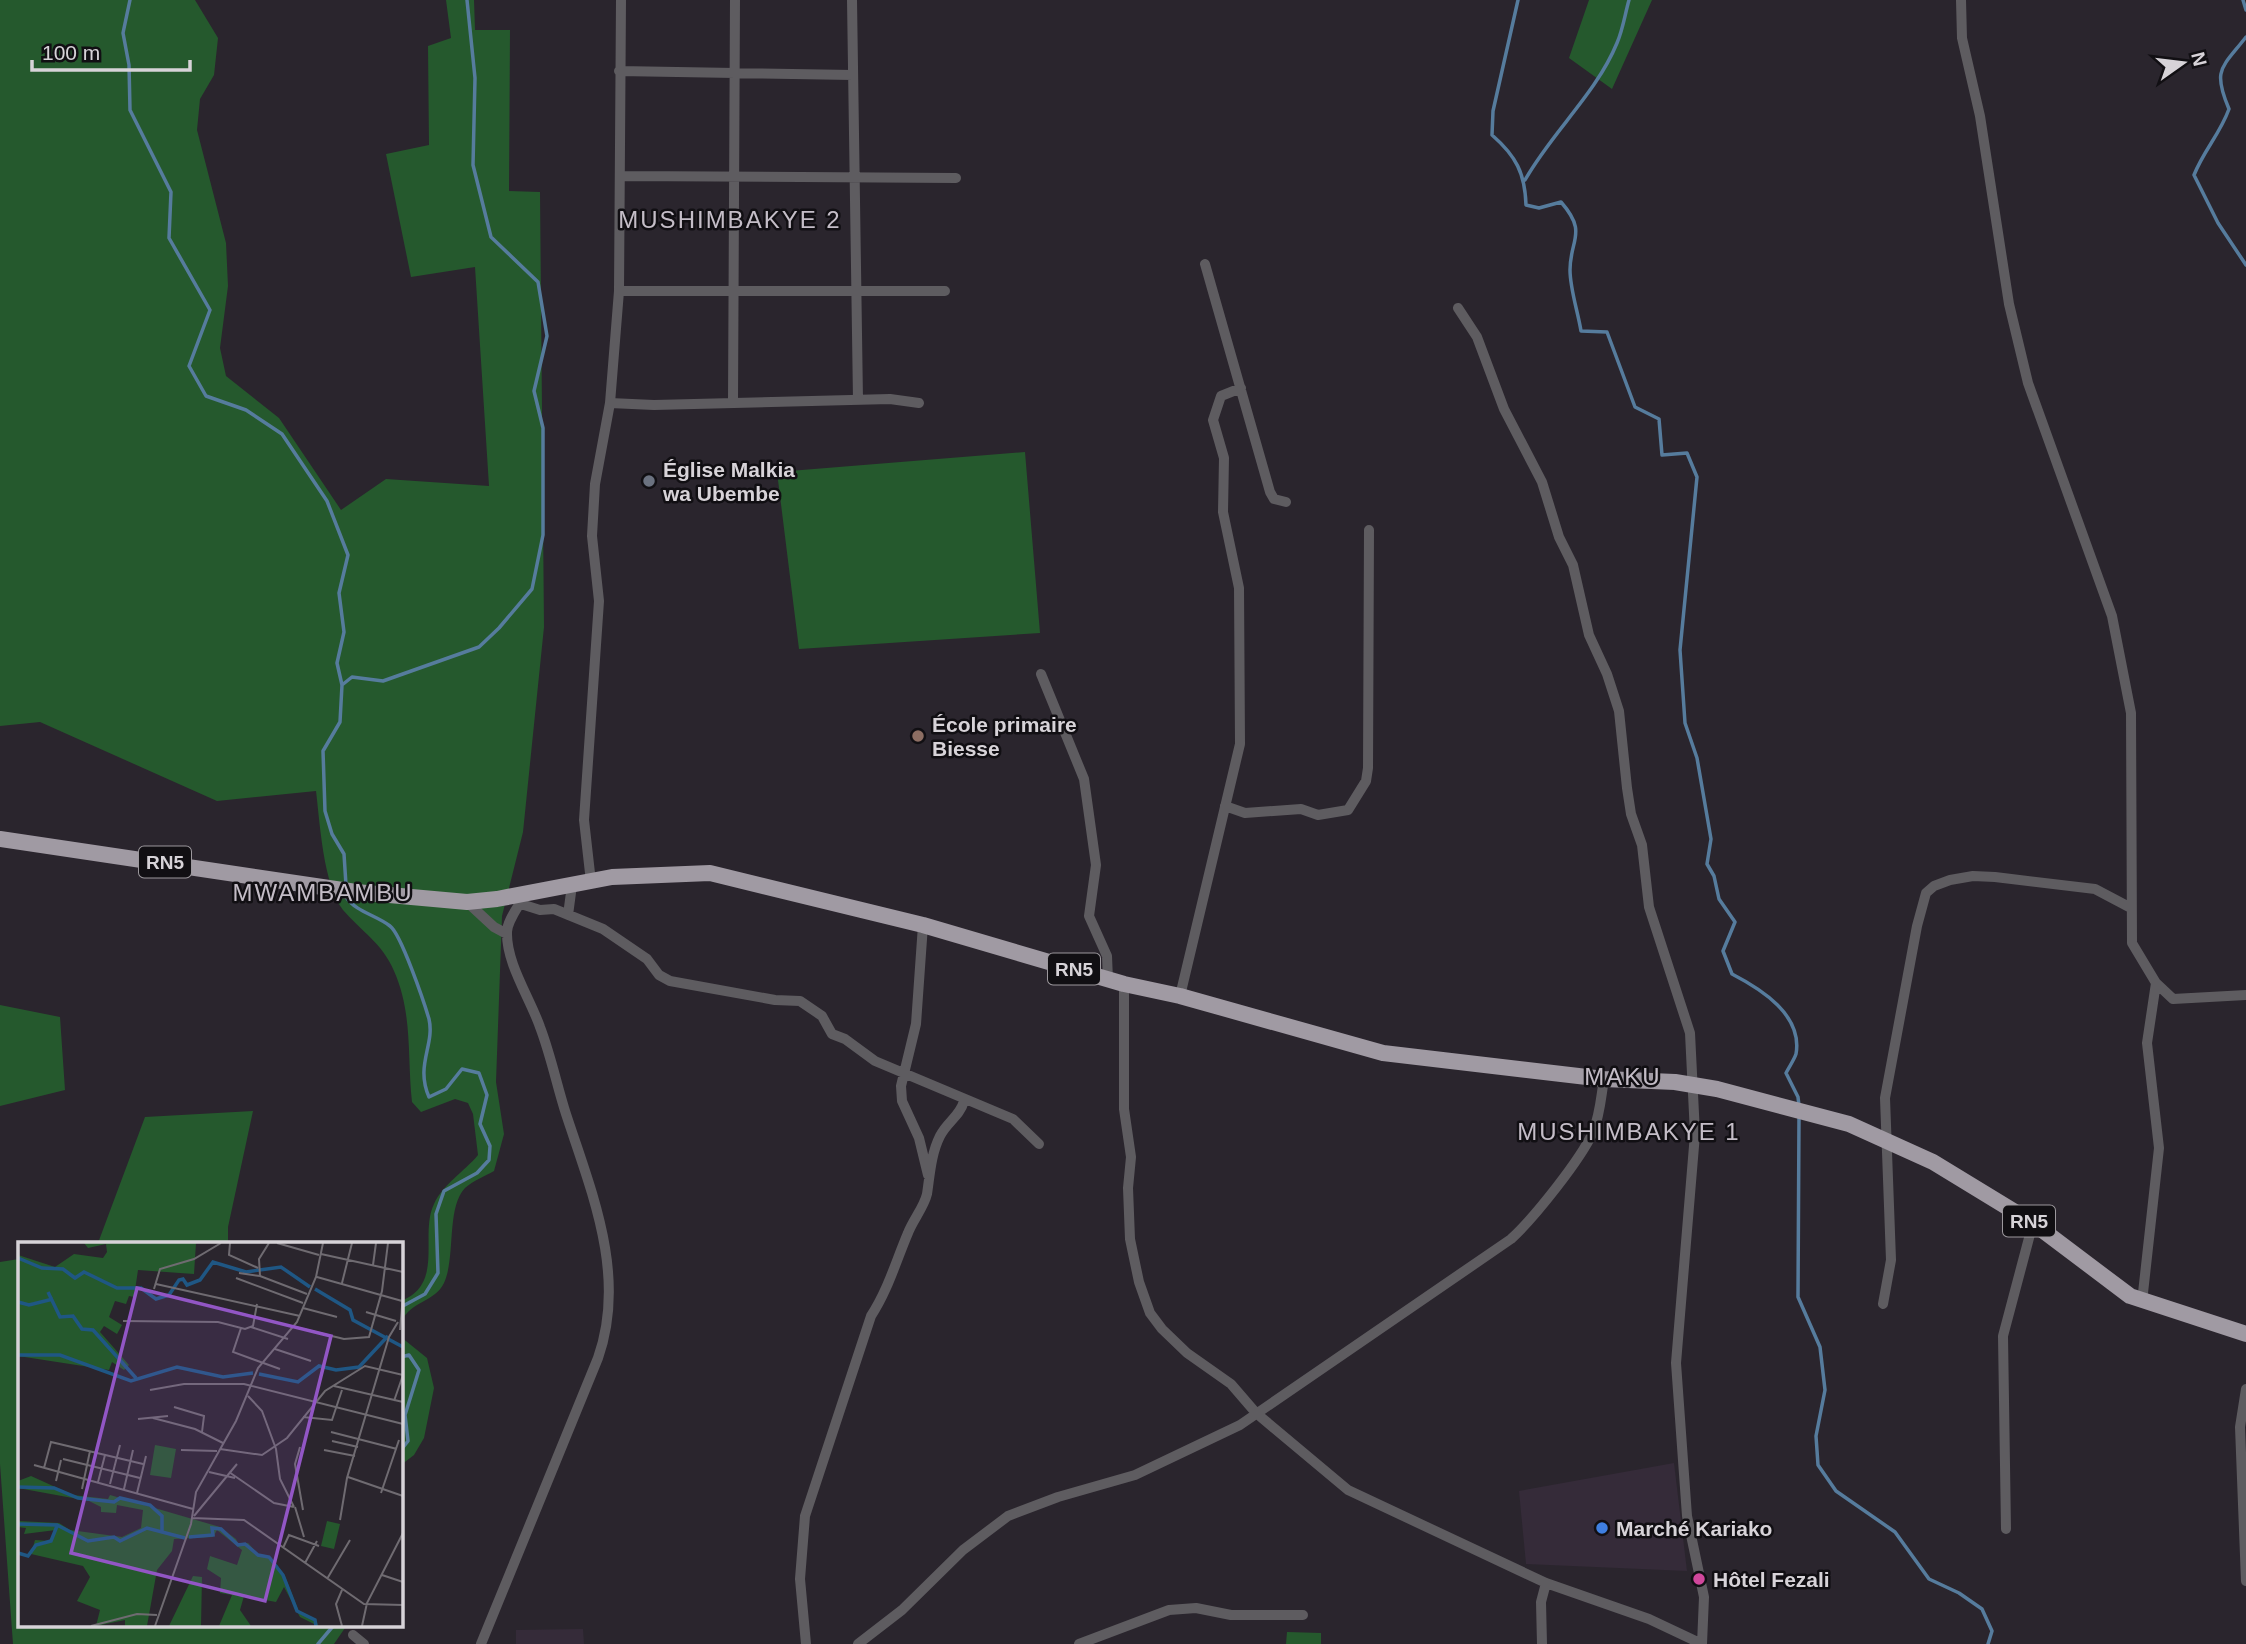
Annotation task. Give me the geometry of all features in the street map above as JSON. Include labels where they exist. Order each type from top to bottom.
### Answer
[{"type":"highway","name":"RN5","points":[[0,839],[356,892],[467,902],[523,899],[572,885],[634,875],[710,873],[923,925],[1108,980],[1180,996],[1383,1054],[1604,1079],[1694,1084],[1808,1112],[1884,1139],[1933,1161],[2033,1223],[2114,1285],[2142,1302],[2246,1334]]},
{"type":"street","points":[[591,882],[584,820],[599,601],[592,536],[598,452],[610,403],[619,291],[621,0]]},
{"type":"street","points":[[733,401],[735,0]]},
{"type":"street","points":[[852,0],[858,400]]},
{"type":"street","points":[[1961,0],[1962,38],[1980,116],[2009,304],[2028,383],[2112,616],[2129,701],[2132,943],[2156,983],[2173,999],[2246,995]]},
{"type":"street","points":[[619,71],[853,75]]},
{"type":"street","points":[[620,176],[956,178]]},
{"type":"street","points":[[1205,264],[1270,492],[1274,499],[1286,502]]},
{"type":"street","points":[[619,291],[945,290]]},
{"type":"street","points":[[1124,984],[1124,1109],[1131,1157],[1128,1188],[1130,1238],[1139,1282],[1150,1312],[1162,1329],[1186,1353],[1231,1384],[1256,1413],[1348,1489],[1546,1583],[1649,1619],[1702,1644],[1704,1597],[1687,1516],[1676,1342],[1695,1134],[1689,1033],[1649,907],[1642,845],[1631,814],[1624,739],[1612,687],[1589,635],[1573,565],[1559,537],[1542,482],[1504,409],[1477,337],[1458,308]]},
{"type":"street","points":[[1180,996],[1240,744],[1239,588],[1223,512],[1224,458],[1213,420],[1221,396],[1241,388]]},
{"type":"street","points":[[610,403],[654,405],[858,400],[919,403]]},
{"type":"street","points":[[1225,806],[1245,813],[1301,809],[1312,815],[1331,815],[1352,806],[1366,781],[1369,530]]},
{"type":"street","points":[[1041,674],[1084,779],[1096,865],[1089,916],[1107,956],[1108,980]]},
{"type":"street","points":[[1883,1304],[1891,1261],[1884,1139],[1885,1098],[1917,926],[1926,893],[1934,886],[1973,876],[2095,889],[2132,908]]},
{"type":"street","points":[[568,915],[572,885]]},
{"type":"street","points":[[481,1644],[598,1357],[607,1330],[610,1295],[598,1216],[541,1029],[513,958],[507,934],[508,925],[523,899],[540,910],[554,909],[603,929],[648,958],[659,975],[670,981],[775,1000],[800,1001],[822,1016],[832,1034],[845,1039],[875,1061],[964,1101],[1013,1119],[1040,1144]]},
{"type":"street","points":[[467,902],[494,927],[507,934]]},
{"type":"street","points":[[923,925],[916,1024],[901,1086],[902,1101],[914,1124],[929,1176]]},
{"type":"street","points":[[2142,1302],[2159,1148],[2147,1044],[2156,983]]},
{"type":"street","points":[[858,1644],[902,1610],[962,1549],[1008,1516],[1058,1497],[1152,1469],[1240,1425],[1519,1232],[1586,1146],[1599,1115],[1604,1079]]},
{"type":"street","points":[[806,1644],[800,1579],[805,1516],[870,1316],[881,1301],[909,1230],[927,1195],[939,1137],[962,1109],[964,1101]]},
{"type":"street","points":[[2006,1530],[2003,1336],[2033,1223]]},
{"type":"street","points":[[2246,1389],[2240,1427],[2246,1581]]},
{"type":"street","points":[[1542,1644],[1541,1602],[1546,1583]]},
{"type":"street","points":[[1079,1644],[1169,1610],[1196,1608],[1231,1615],[1303,1615]]},
{"type":"street","points":[[353,1635],[364,1644]]},
{"type":"shaded area","name":"Marché Kariako","points":[[1674,1463],[1687,1571],[1526,1564],[1519,1491]]},
{"type":"shaded area","points":[[583,1629],[584,1644],[516,1644],[516,1630]]},
{"type":"green space","points":[[0,0],[195,0],[218,38],[214,75],[200,99],[197,130],[226,243],[228,286],[220,348],[226,376],[279,418],[341,510],[386,479],[489,486],[475,267],[411,277],[386,154],[429,145],[428,46],[451,38],[446,0],[474,0],[475,30],[510,30],[509,191],[540,192],[544,627],[523,832],[502,916],[496,1082],[504,1134],[494,1171],[468,1185],[459,1197],[444,1283],[435,1294],[411,1309],[402,1321],[402,1300],[423,1283],[427,1271],[430,1216],[434,1204],[448,1184],[478,1155],[473,1114],[468,1103],[455,1099],[421,1112],[412,1102],[407,1019],[400,987],[384,953],[336,899],[324,853],[316,791],[217,801],[40,722],[0,726]]},
{"type":"green space","points":[[1589,0],[1652,0],[1612,89],[1569,58]]},
{"type":"green space","points":[[1025,452],[1040,633],[799,649],[777,472]]},
{"type":"green space","points":[[0,1005],[60,1017],[65,1090],[0,1106]]},
{"type":"green space","points":[[253,1111],[228,1227],[228,1242],[98,1242],[145,1117]]},
{"type":"green space","points":[[18,1259],[18,1626],[346,1626],[334,1644],[13,1644],[0,1464],[0,1262]]},
{"type":"green space","points":[[402,1338],[427,1358],[434,1388],[424,1438],[414,1455],[402,1464]]},
{"type":"green space","points":[[1287,1632],[1321,1633],[1321,1644],[1286,1644]]},
{"type":"waterway","points":[[130,0],[123,33],[129,65],[130,110],[171,192],[169,238],[210,310],[189,366],[206,396],[246,410],[282,434],[327,501],[348,555],[339,593],[344,632],[337,663],[342,685],[340,722],[323,751],[325,811],[332,834],[344,854],[346,885]]},
{"type":"waterway","points":[[342,685],[352,677],[383,681],[479,647],[532,589],[543,535],[543,428],[534,391],[547,336],[538,282],[491,237],[473,165],[475,78],[467,0]]},
{"type":"waterway","points":[[1518,0],[1493,111],[1492,135],[1518,166],[1524,184],[1526,205],[1539,208],[1561,202],[1574,221],[1576,236],[1570,277],[1581,331],[1607,332],[1635,407],[1659,419],[1662,455],[1687,453],[1697,477],[1680,650],[1685,723],[1697,758],[1711,839],[1707,864],[1714,876],[1719,899],[1735,922],[1723,951],[1732,974],[1778,1005],[1793,1027],[1796,1054],[1786,1073],[1798,1097],[1799,1106]]},
{"type":"waterway","points":[[1525,180],[1608,62],[1619,38],[1629,0]]},
{"type":"waterway","points":[[2243,0],[2246,10]]},
{"type":"waterway","points":[[2246,37],[2222,70],[2221,85],[2229,109],[2194,175],[2218,223],[2246,265]]},
{"type":"waterway","points":[[346,897],[355,906],[390,926],[406,954],[429,1019],[430,1038],[424,1065],[425,1086],[429,1097],[446,1089],[462,1069],[479,1073],[487,1095],[480,1124],[490,1146],[489,1160],[477,1173],[444,1191],[436,1214],[438,1273],[425,1294],[402,1306]]},
{"type":"waterway","points":[[1799,1117],[1798,1297],[1820,1347],[1825,1390],[1816,1436],[1818,1465],[1836,1491],[1895,1532],[1929,1579],[1959,1593],[1982,1609],[1992,1631],[1988,1644]]},
{"type":"waterway","points":[[402,1357],[409,1355],[419,1370],[405,1415],[408,1441],[402,1449]]},
{"type":"waterway","points":[[318,1644],[333,1626]]},
{"type":"place","name":"Église Malkia wa Ubembe","points":[[649,481]]},
{"type":"place","name":"École primaire Biesse","points":[[918,736]]},
{"type":"place","name":"Marché Kariako","points":[[1602,1528]]},
{"type":"place","name":"Hôtel Fezali","points":[[1699,1579]]},
{"type":"district","name":"MUSHIMBAKYE 2","points":[[730,219]]},
{"type":"district","name":"MWAMBAMBU","points":[[323,892]]},
{"type":"district","name":"MAKU","points":[[1623,1076]]},
{"type":"district","name":"MUSHIMBAKYE 1","points":[[1629,1131]]}]
